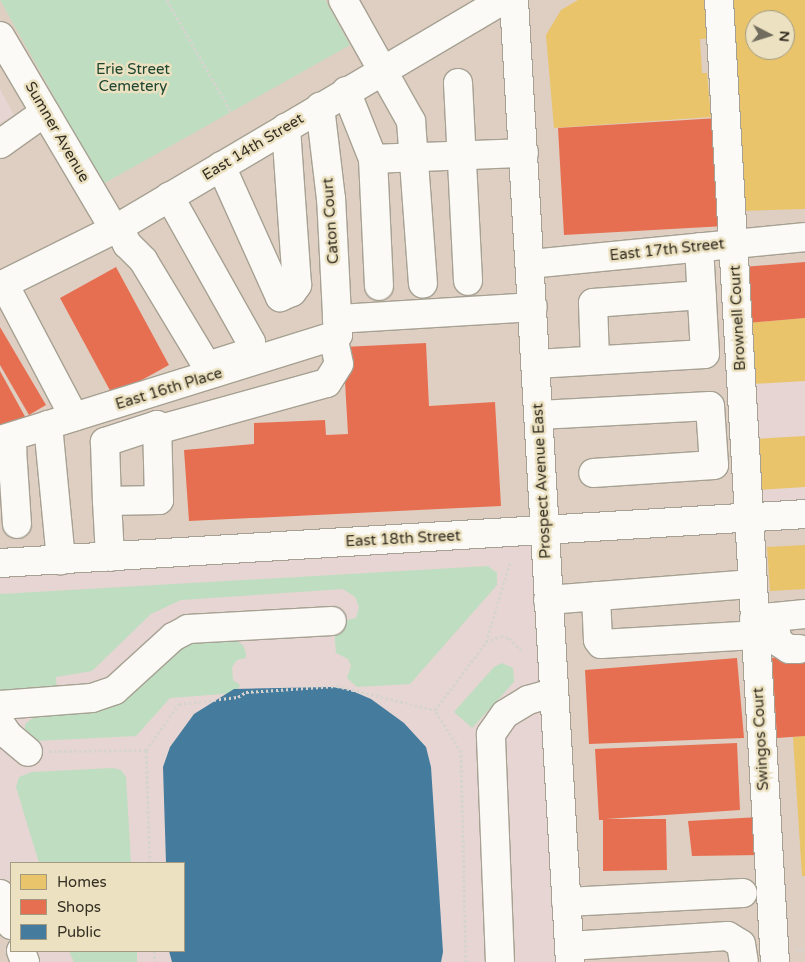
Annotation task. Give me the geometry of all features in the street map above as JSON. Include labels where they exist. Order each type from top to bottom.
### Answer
[{"type":"street","points":[[343,0],[408,113],[415,157],[423,284]]},
{"type":"street","name":"East 14th Street","points":[[2,285],[116,228],[382,69],[503,0]]},
{"type":"street","name":"Prospect Avenue East","points":[[514,0],[569,954]]},
{"type":"street","name":"Brownell Court","points":[[719,0],[748,516]]},
{"type":"street","name":"Sumner Avenue","points":[[0,36],[116,228],[127,244],[143,260],[207,366],[248,353],[251,342],[169,196]]},
{"type":"street","points":[[458,83],[468,281]]},
{"type":"street","points":[[346,91],[373,159],[379,286]]},
{"type":"street","name":"Caton Court","points":[[107,501],[105,442],[156,425],[157,430],[327,383],[339,364],[331,198],[320,107]]},
{"type":"street","points":[[0,144],[45,112]]},
{"type":"street","points":[[221,166],[280,297],[292,292],[297,284],[286,127]]},
{"type":"street","points":[[373,159],[524,153]]},
{"type":"street","name":"East 17th Street","points":[[530,264],[805,237]]},
{"type":"street","points":[[536,364],[705,354],[699,247]]},
{"type":"street","points":[[2,285],[74,417]]},
{"type":"street","points":[[595,360],[593,303],[702,295]]},
{"type":"street","name":"East 16th Place","points":[[6,445],[48,425],[336,330],[533,307]]},
{"type":"street","points":[[539,415],[710,406],[714,465],[593,473]]},
{"type":"street","points":[[48,425],[61,560]]},
{"type":"street","points":[[110,557],[107,501],[159,500],[157,430]]},
{"type":"street","points":[[6,445],[17,524]]},
{"type":"street","name":"East 18th Street","points":[[0,563],[805,514]]},
{"type":"street","name":"Swingos Court","points":[[748,516],[752,584],[761,624],[775,962]]},
{"type":"street","points":[[548,600],[752,584]]},
{"type":"street","points":[[596,596],[598,640],[601,644],[761,624],[805,614]]},
{"type":"street","points":[[0,706],[92,698],[115,690],[173,637],[188,629],[332,621]]},
{"type":"street","points":[[761,624],[778,642],[789,649],[799,649]]},
{"type":"street","points":[[500,962],[491,734],[505,714],[528,700],[553,693]]},
{"type":"street","points":[[0,723],[8,735],[28,752]]},
{"type":"street","points":[[566,902],[744,893]]},
{"type":"street","points":[[0,894],[10,922]]},
{"type":"street","points":[[569,954],[728,936],[740,944],[744,962]]},
{"type":"path","points":[[167,0],[231,112]]},
{"type":"path","points":[[435,710],[486,642],[510,563]]},
{"type":"path","points":[[486,642],[501,636],[510,638],[520,650]]},
{"type":"path","points":[[150,862],[146,750],[180,704],[238,697],[246,692],[337,686],[435,710],[460,752],[466,962]]},
{"type":"path","points":[[28,752],[146,750]]},
{"type":"shaded area","points":[[0,0],[805,0],[805,962],[570,962],[0,563]]},
{"type":"shaded area","points":[[0,89],[14,115],[0,123]]},
{"type":"shaded area","points":[[805,318],[805,514],[748,516],[738,323]]},
{"type":"shaded area","points":[[545,531],[570,962],[26,962],[22,952],[185,952],[185,862],[10,862],[10,920],[0,894],[0,563]]},
{"type":"shaded area","points":[[0,894],[10,922],[10,952],[25,962],[0,962]]},
{"type":"green space","name":"Erie Street Cemetery","points":[[0,0],[325,0],[350,45],[103,184]]},
{"type":"green space","points":[[488,566],[497,573],[497,585],[410,684],[357,687],[347,678],[351,666],[348,659],[336,653],[334,628],[337,622],[356,618],[359,607],[355,597],[343,589],[181,600],[151,614],[92,671],[56,677],[57,691],[0,698],[0,594]]},
{"type":"green space","points":[[234,640],[243,645],[246,653],[246,658],[237,660],[232,667],[233,680],[240,685],[236,693],[170,698],[136,736],[35,741],[25,733],[25,724],[34,717],[97,710],[164,653],[191,642]]},
{"type":"green space","points":[[502,663],[513,668],[514,682],[472,728],[454,712],[494,667]]},
{"type":"green space","points":[[113,768],[121,770],[126,777],[131,862],[39,862],[16,787],[19,777],[32,772]]},
{"type":"green space","points":[[69,952],[137,952],[137,962],[74,962]]},
{"type":"building: Homes","points":[[578,0],[711,0],[714,38],[700,39],[702,73],[707,73],[711,117],[554,128],[546,35],[561,10]]},
{"type":"building: Homes","points":[[729,0],[805,0],[805,209],[740,211]]},
{"type":"building: Homes","points":[[805,318],[805,381],[752,384],[748,323]]},
{"type":"building: Homes","points":[[805,436],[805,487],[759,490],[755,439]]},
{"type":"building: Homes","points":[[805,545],[805,589],[770,591],[767,547]]},
{"type":"building: Homes","points":[[805,736],[805,876],[802,876],[793,737]]},
{"type":"building: Shops","points":[[718,118],[725,226],[564,235],[558,128]]},
{"type":"building: Shops","points":[[805,262],[805,318],[748,323],[743,267]]},
{"type":"building: Shops","points":[[116,267],[169,365],[113,396],[60,298]]},
{"type":"building: Shops","points":[[0,327],[46,405],[29,415],[0,365]]},
{"type":"building: Shops","points":[[426,343],[429,406],[495,402],[501,506],[189,521],[184,450],[254,444],[254,423],[325,420],[326,435],[348,434],[343,347]]},
{"type":"building: Shops","points":[[0,371],[28,422],[0,431]]},
{"type":"building: Shops","points":[[805,656],[805,736],[777,738],[772,658]]},
{"type":"building: Shops","points":[[737,658],[744,738],[589,744],[585,670]]},
{"type":"building: Shops","points":[[737,743],[740,810],[606,819],[666,819],[667,870],[603,871],[603,820],[599,820],[595,749]]},
{"type":"building: Shops","points":[[759,817],[760,855],[692,856],[688,821]]},
{"type":"building: Public","points":[[332,687],[350,690],[371,699],[404,723],[426,747],[431,767],[443,952],[441,962],[172,962],[169,952],[185,952],[185,862],[166,862],[163,767],[170,747],[194,714],[234,689]]}]
